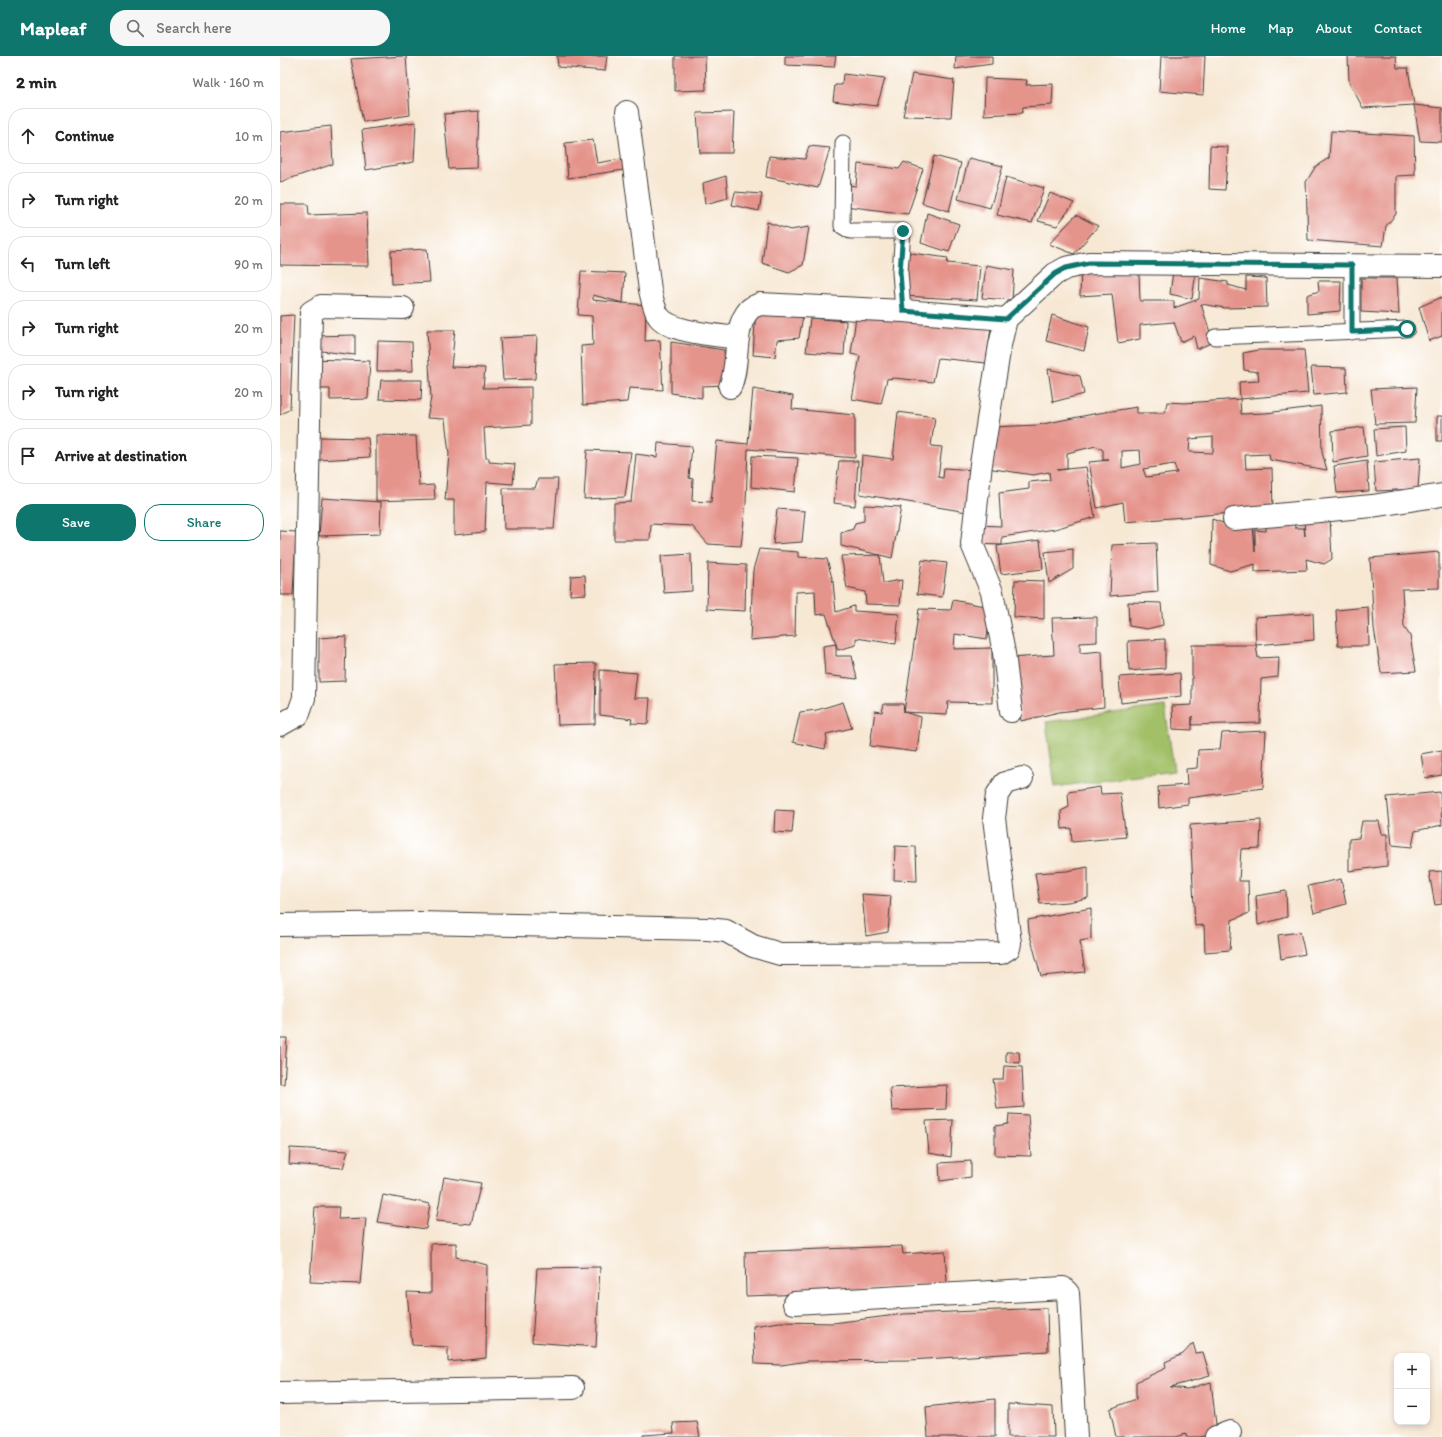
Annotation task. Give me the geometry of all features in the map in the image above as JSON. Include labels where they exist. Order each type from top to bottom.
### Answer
[{"type":"street","points":[[627,112],[650,290],[654,306],[660,317],[680,330],[738,338]]},
{"type":"street","points":[[1011,711],[1004,653],[992,592],[972,544],[981,464],[1000,345],[1006,319],[1055,274],[1066,268],[1089,263],[1442,266]]},
{"type":"street","points":[[730,387],[735,376],[738,338],[745,316],[750,309],[760,304],[903,311],[1006,319]]},
{"type":"street","points":[[280,725],[298,715],[304,698],[311,312],[321,306],[403,308]]},
{"type":"street","points":[[1234,519],[1372,506],[1442,495]]},
{"type":"street","points":[[280,925],[418,922],[708,929],[726,931],[752,946],[780,954],[1001,953],[1009,948],[1010,943],[994,818],[997,795],[1005,783],[1022,778]]},
{"type":"street","points":[[794,1303],[1063,1288],[1068,1293],[1076,1437]]},
{"type":"street","points":[[280,1393],[573,1388]]},
{"type":"lane","points":[[844,143],[842,226],[850,231],[903,231],[900,272],[903,311]]},
{"type":"lane","points":[[1352,265],[1352,332]]},
{"type":"lane","points":[[1215,337],[1407,329]]},
{"type":"green space","points":[[1165,706],[1174,771],[1055,787],[1046,722]]},
{"type":"building","points":[[406,56],[410,115],[363,122],[351,59]]},
{"type":"building","points":[[557,56],[607,56],[605,71],[558,67]]},
{"type":"building","points":[[675,56],[705,56],[706,90],[675,91]]},
{"type":"building","points":[[785,56],[836,56],[834,67],[785,65]]},
{"type":"building","points":[[956,56],[992,56],[992,64],[955,69]]},
{"type":"building","points":[[1161,56],[1205,56],[1203,95],[1159,91]]},
{"type":"building","points":[[1348,56],[1396,56],[1397,68],[1408,68],[1414,105],[1363,108],[1349,82]]},
{"type":"building","points":[[843,74],[885,79],[877,106],[833,101],[835,85],[842,85]]},
{"type":"building","points":[[912,74],[954,80],[951,117],[903,116]]},
{"type":"building","points":[[985,78],[1027,80],[1026,85],[1053,84],[1052,105],[1023,107],[1022,113],[984,115]]},
{"type":"building","points":[[1414,105],[1442,108],[1442,142],[1420,141]]},
{"type":"building","points":[[479,111],[477,168],[449,169],[444,114]]},
{"type":"building","points":[[734,112],[732,153],[700,153],[697,113]]},
{"type":"building","points":[[416,122],[414,162],[366,170],[362,130]]},
{"type":"building","points":[[331,126],[333,164],[280,182],[280,132]]},
{"type":"building","points":[[1331,131],[1414,136],[1415,175],[1396,176],[1396,214],[1386,226],[1383,246],[1308,240],[1306,182],[1316,166],[1329,158]]},
{"type":"building","points":[[593,140],[597,163],[621,159],[624,170],[568,178],[565,143]]},
{"type":"building","points":[[809,146],[830,148],[818,188],[766,177],[769,156],[805,159]]},
{"type":"building","points":[[1210,146],[1228,147],[1225,190],[1209,189]]},
{"type":"building","points":[[934,156],[961,163],[949,211],[922,203]]},
{"type":"building","points":[[969,158],[1003,166],[990,208],[958,199]]},
{"type":"building","points":[[904,162],[923,169],[908,214],[845,206],[847,185],[856,186],[858,164],[899,169]]},
{"type":"building","points":[[726,176],[728,198],[705,204],[703,183]]},
{"type":"building","points":[[1006,177],[1044,188],[1032,223],[997,215]]},
{"type":"building","points":[[735,192],[762,194],[759,211],[732,205]]},
{"type":"building","points":[[1050,193],[1074,203],[1057,226],[1038,221]]},
{"type":"building","points":[[280,204],[308,204],[309,215],[367,213],[369,266],[280,265]]},
{"type":"building","points":[[927,213],[959,224],[949,252],[921,243]]},
{"type":"building","points":[[1076,215],[1098,226],[1074,254],[1049,244]]},
{"type":"building","points":[[767,222],[790,230],[809,227],[803,265],[789,272],[762,263]]},
{"type":"building","points":[[427,249],[430,282],[392,284],[391,251]]},
{"type":"building","points":[[904,252],[948,258],[947,263],[980,266],[977,300],[903,296]]},
{"type":"building","points":[[986,265],[1014,270],[1012,300],[982,298]]},
{"type":"building","points":[[1081,269],[1139,274],[1140,301],[1174,301],[1174,308],[1199,299],[1200,278],[1228,282],[1228,285],[1246,290],[1246,277],[1266,278],[1267,307],[1225,308],[1201,304],[1213,342],[1197,349],[1194,336],[1181,342],[1174,322],[1140,325],[1140,339],[1118,343],[1112,294],[1080,296]]},
{"type":"building","points":[[581,271],[625,273],[623,303],[646,305],[645,341],[660,340],[663,390],[629,388],[627,402],[583,405],[581,346],[593,345],[592,316],[578,315]],"holes":[[[593,295],[623,303],[593,300]]]},
{"type":"building","points":[[1173,271],[1196,272],[1192,299],[1170,294]]},
{"type":"building","points":[[1361,278],[1397,278],[1399,314],[1361,312]]},
{"type":"building","points":[[1318,281],[1341,281],[1340,311],[1307,314],[1307,295],[1319,291]]},
{"type":"building","points":[[1442,297],[1442,336],[1429,341],[1419,307]]},
{"type":"building","points":[[756,307],[804,311],[799,338],[777,340],[775,357],[753,355]]},
{"type":"building","points":[[857,309],[992,320],[986,363],[938,358],[933,382],[894,378],[887,379],[881,404],[852,399],[860,356],[851,354]]},
{"type":"building","points":[[294,315],[290,409],[280,415],[280,316]]},
{"type":"building","points":[[1052,315],[1089,327],[1084,351],[1046,341]]},
{"type":"building","points":[[810,318],[846,321],[844,355],[806,352]]},
{"type":"building","points":[[427,330],[455,330],[451,367],[485,368],[483,388],[531,387],[531,425],[484,428],[486,458],[489,458],[489,462],[515,464],[513,484],[487,482],[485,532],[454,535],[454,500],[445,500],[449,454],[445,419],[427,418],[431,398]]},
{"type":"building","points":[[355,335],[355,355],[313,350],[313,336]]},
{"type":"building","points":[[537,336],[535,379],[503,380],[500,338]]},
{"type":"building","points":[[378,341],[412,342],[413,371],[377,371]]},
{"type":"building","points":[[671,342],[724,350],[727,385],[702,386],[702,398],[671,393]]},
{"type":"building","points":[[1259,350],[1304,350],[1308,393],[1240,399],[1239,382],[1259,381],[1258,372],[1244,370],[1243,353]]},
{"type":"building","points":[[312,359],[370,361],[368,399],[330,400],[330,389],[312,389]]},
{"type":"building","points":[[1311,367],[1346,368],[1347,392],[1314,395]]},
{"type":"building","points":[[1048,369],[1080,376],[1084,394],[1053,402]]},
{"type":"building","points":[[381,380],[422,380],[421,400],[379,399]]},
{"type":"building","points":[[1417,387],[1415,423],[1375,424],[1371,389]]},
{"type":"building","points":[[753,389],[793,396],[792,409],[855,415],[855,458],[748,449],[746,503],[741,546],[708,544],[692,526],[651,524],[650,540],[614,540],[614,503],[631,502],[636,454],[657,457],[658,443],[692,446],[689,478],[693,479],[692,501],[711,502],[717,441],[748,444]]},
{"type":"building","points":[[1240,399],[1241,414],[1266,413],[1321,406],[1322,452],[1327,470],[1270,460],[1269,454],[1245,455],[1246,469],[1272,468],[1273,512],[1218,514],[1125,522],[1123,502],[1097,508],[1089,462],[1109,460],[1103,460],[1103,450],[1096,446],[1067,453],[1067,469],[1086,467],[1095,517],[1055,529],[1002,537],[1002,545],[973,544],[975,525],[1001,526],[999,493],[1029,489],[1029,482],[1050,480],[1049,472],[1033,475],[987,468],[992,427],[1038,425],[1137,407],[1137,413],[1165,413],[1167,402],[1185,403]],"holes":[[[1213,437],[1213,453],[1189,452],[1190,439]],[[1140,450],[1141,464],[1122,468],[1122,451]],[[1174,464],[1177,473],[1146,477],[1143,469]]]},
{"type":"building","points":[[898,412],[935,417],[931,446],[942,447],[938,477],[943,478],[944,468],[974,470],[967,512],[860,494],[862,455],[893,459]]},
{"type":"building","points":[[1437,416],[1442,416],[1442,441],[1437,441]]},
{"type":"building","points":[[1364,427],[1367,456],[1333,462],[1332,431]]},
{"type":"building","points":[[1405,427],[1406,451],[1376,456],[1374,429]]},
{"type":"building","points":[[376,435],[416,436],[419,486],[434,485],[435,499],[376,501]]},
{"type":"building","points":[[319,437],[368,438],[370,457],[319,460]]},
{"type":"building","points":[[587,450],[631,452],[625,497],[584,499]]},
{"type":"building","points":[[752,456],[798,458],[795,492],[751,487]]},
{"type":"building","points":[[1420,458],[1418,489],[1376,491],[1374,462]]},
{"type":"building","points":[[839,461],[858,461],[855,506],[834,503]]},
{"type":"building","points":[[1367,461],[1369,491],[1337,493],[1334,466]]},
{"type":"building","points":[[538,479],[558,479],[554,529],[504,529],[503,488],[535,488]]},
{"type":"building","points":[[322,498],[381,502],[380,534],[319,536]]},
{"type":"building","points":[[864,505],[901,507],[892,558],[841,546],[841,533],[853,529],[855,523],[864,521]]},
{"type":"building","points":[[777,509],[805,511],[802,542],[773,544]]},
{"type":"building","points":[[1330,517],[1332,559],[1324,564],[1306,559],[1307,570],[1255,572],[1255,564],[1230,571],[1211,565],[1212,519],[1231,526],[1253,524],[1255,552],[1255,530],[1266,531],[1266,524],[1294,521],[1295,528],[1304,528],[1305,536],[1304,518]]},
{"type":"building","points":[[280,531],[296,532],[293,595],[280,595]]},
{"type":"building","points":[[1040,540],[1043,569],[1001,574],[997,546]]},
{"type":"building","points":[[1156,543],[1158,592],[1110,596],[1112,545]]},
{"type":"building","points":[[759,549],[798,552],[798,557],[827,559],[833,582],[836,612],[854,606],[854,611],[899,614],[896,644],[856,638],[856,645],[838,650],[826,614],[816,615],[815,591],[796,592],[795,636],[750,640],[753,570]]},
{"type":"building","points":[[1073,549],[1073,569],[1049,583],[1045,552]]},
{"type":"building","points":[[1439,552],[1439,588],[1402,589],[1404,627],[1410,636],[1416,671],[1381,673],[1374,628],[1370,558]]},
{"type":"building","points":[[691,554],[692,591],[664,593],[661,556]]},
{"type":"building","points":[[880,555],[883,583],[902,580],[900,605],[866,604],[865,592],[847,588],[841,556]]},
{"type":"building","points":[[922,560],[947,563],[942,597],[917,594]]},
{"type":"building","points":[[708,563],[746,565],[745,611],[707,609]]},
{"type":"building","points":[[585,575],[586,594],[570,595],[571,576]]},
{"type":"building","points":[[1015,580],[1044,581],[1044,619],[1014,617]]},
{"type":"building","points":[[953,600],[989,607],[987,639],[955,634],[954,649],[992,648],[992,703],[948,702],[947,714],[904,712],[919,609],[951,610]]},
{"type":"building","points":[[1128,602],[1161,603],[1163,625],[1147,629],[1129,626]]},
{"type":"building","points":[[1368,607],[1369,646],[1338,646],[1336,610]]},
{"type":"building","points":[[1313,613],[1314,640],[1256,645],[1255,617]]},
{"type":"building","points":[[1097,617],[1097,642],[1080,643],[1080,653],[1102,651],[1104,707],[1059,712],[1021,721],[1010,658],[1054,655],[1052,618]]},
{"type":"building","points":[[346,636],[345,681],[319,682],[319,638]]},
{"type":"building","points":[[1165,639],[1165,668],[1129,671],[1128,641]]},
{"type":"building","points":[[836,644],[836,656],[852,656],[857,679],[825,675],[823,646]]},
{"type":"building","points":[[1192,645],[1256,645],[1258,658],[1279,657],[1278,677],[1261,679],[1260,723],[1192,725],[1192,730],[1173,729],[1172,706],[1192,705]]},
{"type":"building","points":[[596,663],[595,724],[558,725],[555,664]]},
{"type":"building","points":[[600,670],[637,673],[634,698],[650,698],[648,724],[631,723],[632,719],[600,715]]},
{"type":"building","points":[[1180,673],[1181,696],[1121,703],[1119,677]]},
{"type":"building","points":[[843,702],[852,728],[826,734],[827,739],[825,749],[793,742],[800,712],[817,710]]},
{"type":"building","points":[[884,704],[903,704],[904,712],[921,717],[917,752],[870,746],[875,711],[882,712]]},
{"type":"building","points":[[1266,731],[1263,788],[1188,798],[1188,804],[1159,808],[1158,787],[1187,785],[1186,769],[1197,768],[1198,750],[1220,749],[1222,733]]},
{"type":"building","points":[[1442,750],[1442,775],[1425,778],[1421,754]]},
{"type":"building","points":[[1100,787],[1101,794],[1120,793],[1126,837],[1072,842],[1071,828],[1062,829],[1061,811],[1069,807],[1068,792]]},
{"type":"building","points":[[1440,792],[1442,825],[1415,831],[1412,847],[1392,845],[1387,797]]},
{"type":"building","points":[[775,810],[794,811],[792,833],[774,832]]},
{"type":"building","points":[[1261,820],[1260,848],[1241,849],[1239,881],[1248,881],[1249,913],[1232,920],[1230,950],[1205,952],[1204,925],[1195,926],[1190,825]]},
{"type":"building","points":[[1362,821],[1379,821],[1382,834],[1387,834],[1387,866],[1349,871],[1349,839],[1359,838]]},
{"type":"building","points":[[895,846],[916,847],[917,881],[894,880]]},
{"type":"building","points":[[1088,867],[1088,898],[1068,902],[1040,904],[1035,873],[1067,871]]},
{"type":"building","points":[[1442,871],[1442,904],[1435,905],[1429,872]]},
{"type":"building","points":[[1341,879],[1346,904],[1314,913],[1308,886]]},
{"type":"building","points":[[1286,891],[1287,917],[1258,925],[1256,896]]},
{"type":"building","points":[[862,894],[891,896],[888,932],[866,936]]},
{"type":"building","points":[[1091,908],[1091,939],[1080,941],[1085,972],[1041,976],[1029,932],[1028,920]]},
{"type":"building","points":[[1300,932],[1305,954],[1281,959],[1278,935]]},
{"type":"building","points":[[280,1038],[287,1038],[284,1084],[280,1084]]},
{"type":"building","points":[[1006,1052],[1019,1052],[1020,1063],[1006,1062]]},
{"type":"building","points":[[1004,1066],[1022,1067],[1024,1107],[997,1109],[993,1079],[1003,1079]]},
{"type":"building","points":[[947,1085],[946,1109],[892,1111],[890,1088]]},
{"type":"building","points":[[1009,1114],[1028,1115],[1031,1156],[995,1155],[995,1126],[1008,1124]]},
{"type":"building","points":[[953,1120],[951,1157],[929,1153],[926,1121]]},
{"type":"building","points":[[290,1148],[348,1151],[343,1168],[289,1164]]},
{"type":"building","points":[[971,1161],[971,1177],[940,1181],[939,1163]]},
{"type":"building","points":[[444,1177],[481,1183],[471,1224],[436,1221]]},
{"type":"building","points":[[383,1195],[430,1204],[426,1229],[377,1222]]},
{"type":"building","points":[[315,1207],[339,1207],[338,1219],[366,1218],[360,1284],[310,1282]]},
{"type":"building","points":[[456,1243],[456,1257],[487,1265],[486,1358],[448,1362],[448,1347],[412,1345],[407,1292],[431,1293],[431,1244]]},
{"type":"building","points":[[902,1246],[903,1254],[945,1251],[947,1283],[838,1293],[746,1296],[745,1252]]},
{"type":"building","points":[[600,1267],[596,1347],[532,1342],[537,1268]]},
{"type":"building","points":[[1047,1308],[1048,1351],[910,1360],[808,1361],[781,1365],[755,1364],[753,1326],[780,1322],[833,1323],[904,1314]]},
{"type":"building","points":[[1193,1343],[1196,1353],[1203,1352],[1210,1376],[1170,1387],[1187,1389],[1211,1382],[1217,1433],[1200,1437],[1186,1437],[1186,1434],[1176,1437],[1116,1437],[1110,1409],[1136,1399],[1136,1382],[1166,1368],[1165,1362],[1183,1354]]},
{"type":"building","points":[[995,1399],[995,1437],[928,1437],[926,1407]]},
{"type":"building","points":[[1008,1404],[1053,1407],[1054,1437],[1008,1437]]},
{"type":"building","points":[[697,1422],[700,1437],[644,1437],[643,1435],[674,1433],[673,1423]]},
{"type":"route","points":[[903,231],[900,272],[903,311],[1006,319],[1055,274],[1066,268],[1089,263],[1352,265],[1352,332],[1407,329]]}]
